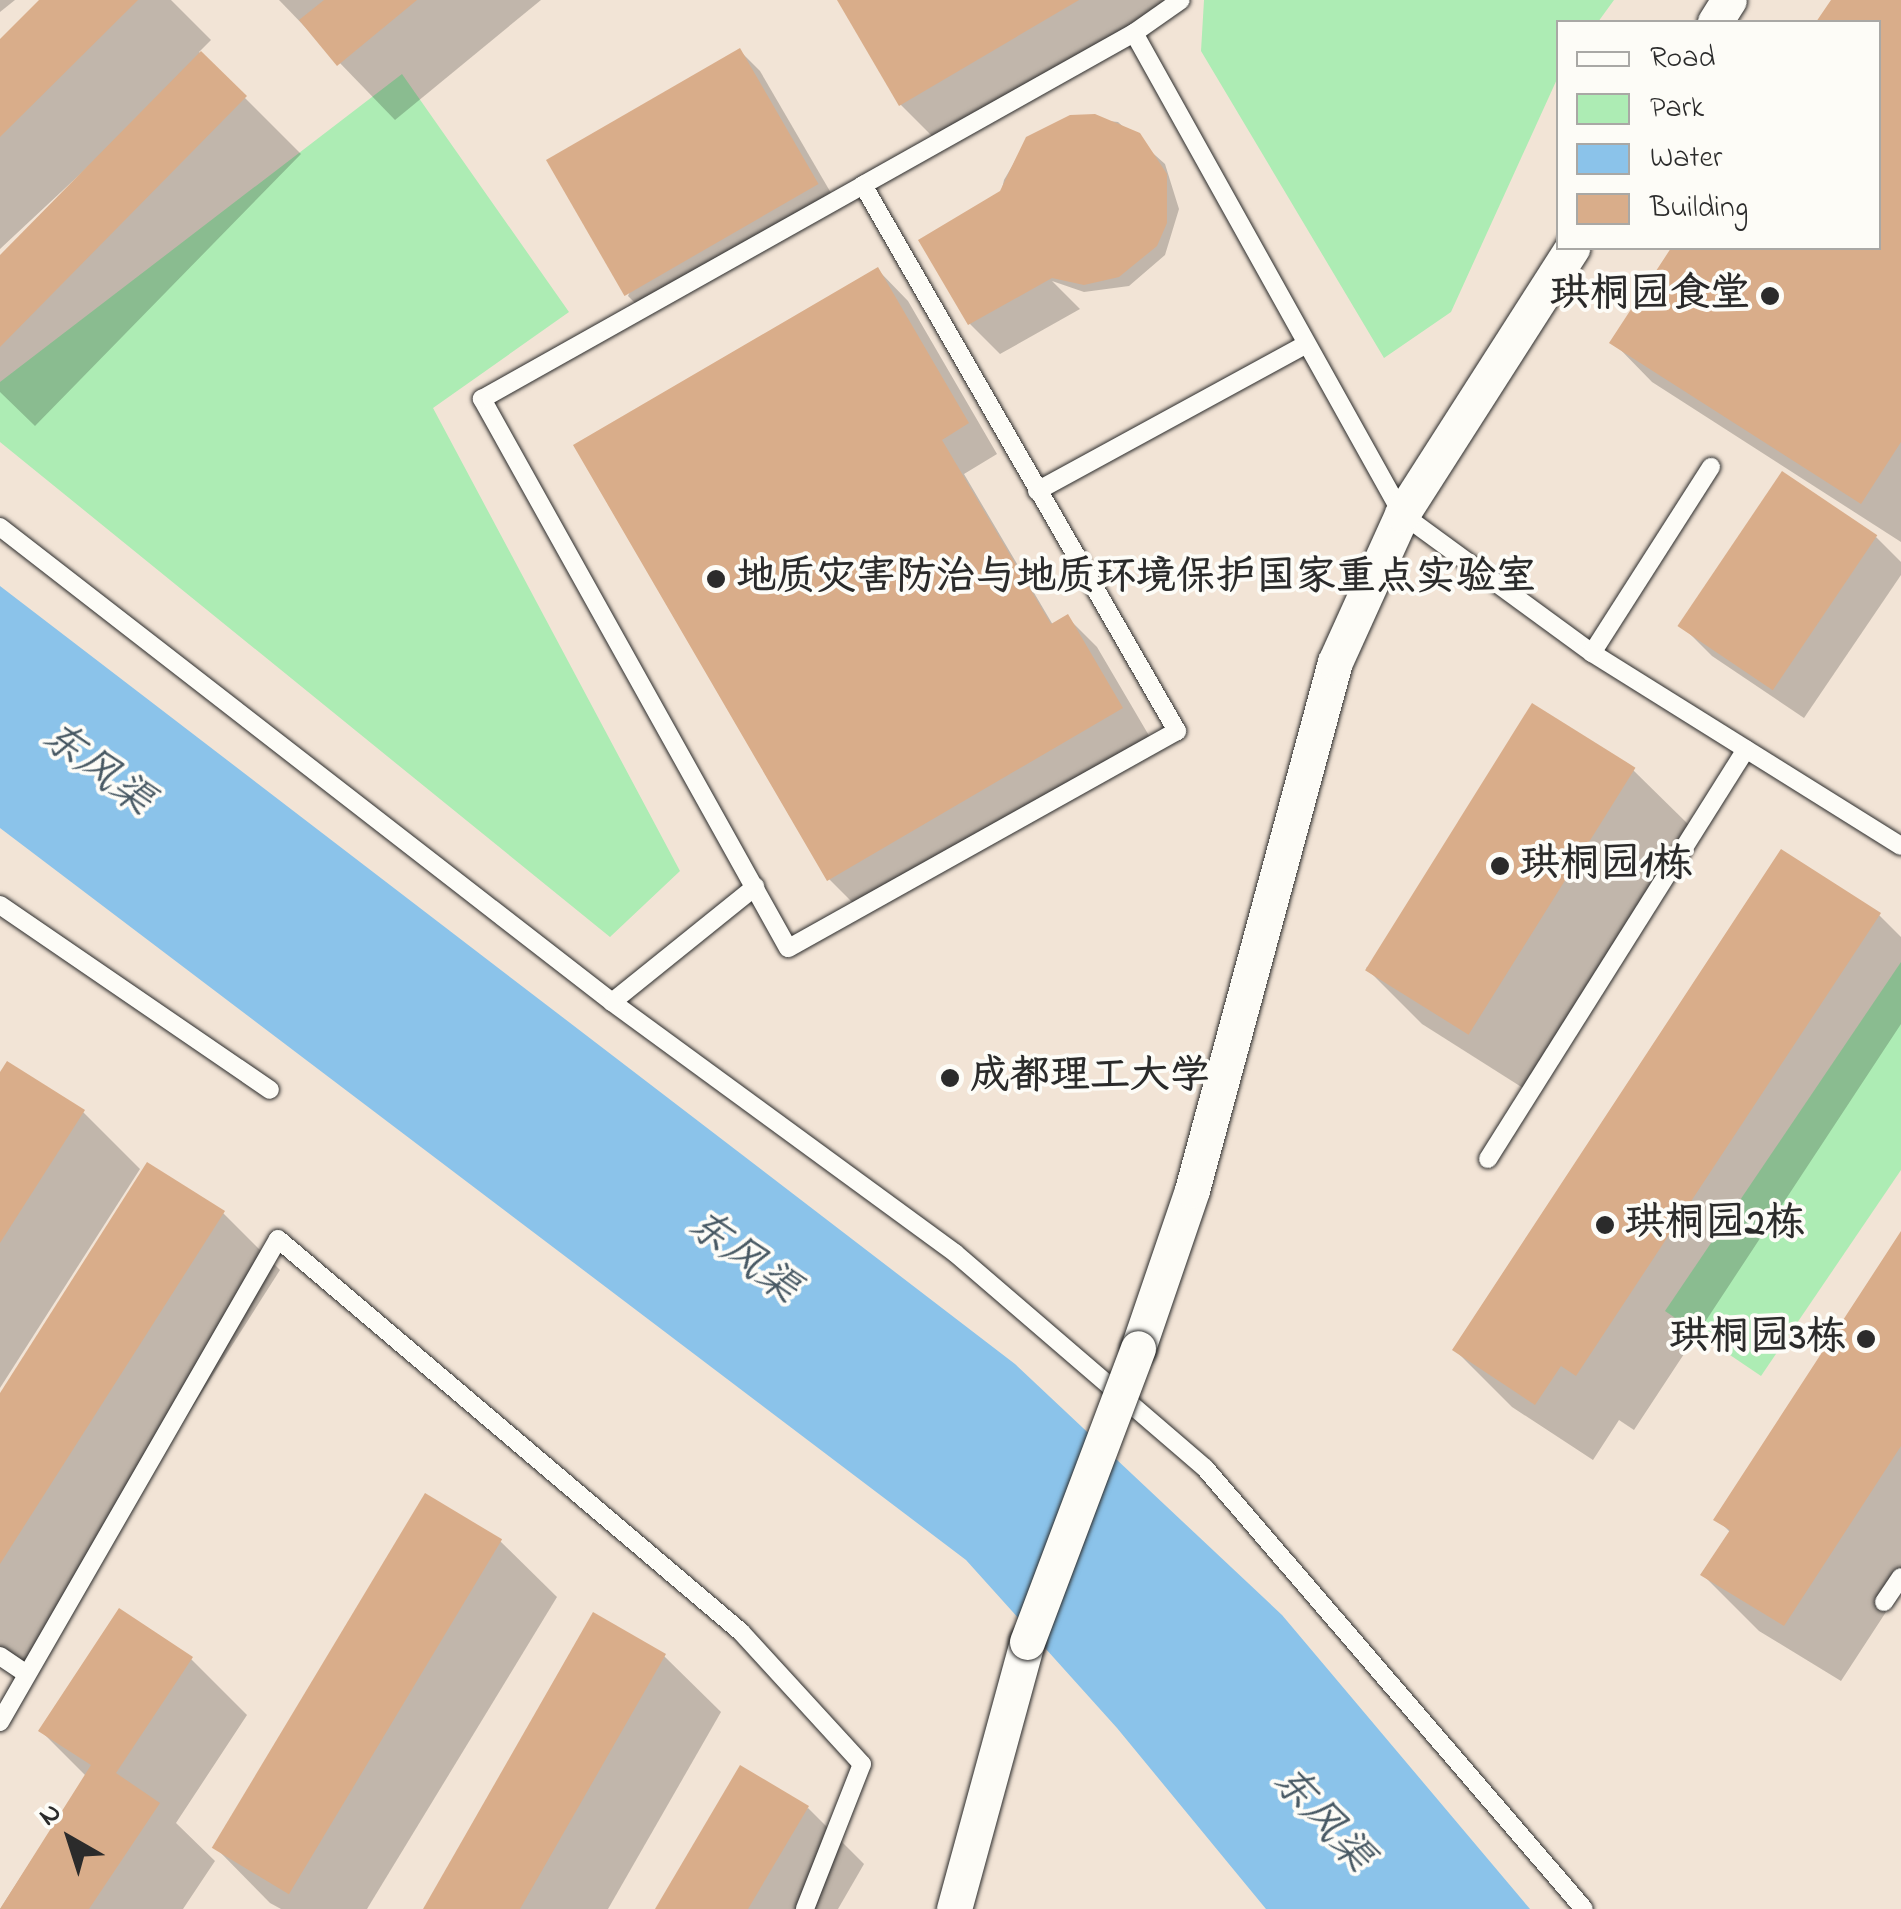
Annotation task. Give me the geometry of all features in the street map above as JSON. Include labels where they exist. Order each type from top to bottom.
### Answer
[{"type":"street","points":[[954,1909],[1027,1642],[1138,1348],[1192,1190],[1335,662],[1402,514],[1571,250]]},
{"type":"lane","points":[[863,185],[1177,731],[788,948],[482,398],[863,185],[1134,34],[1181,0]]},
{"type":"lane","points":[[1134,34],[1402,514],[1592,653],[1901,846]]},
{"type":"lane","points":[[1038,491],[1305,345]]},
{"type":"lane","points":[[1592,653],[1711,467]]},
{"type":"lane","points":[[0,527],[612,1002],[954,1253],[1205,1468],[1584,1909]]},
{"type":"lane","points":[[1488,1159],[1746,750]]},
{"type":"lane","points":[[612,1002],[754,888]]},
{"type":"lane","points":[[0,905],[270,1090]]},
{"type":"lane","points":[[0,1722],[278,1239],[741,1632],[862,1764],[805,1909]]},
{"type":"lane","points":[[1884,1602],[1901,1578]]},
{"type":"lane","points":[[0,1656],[27,1674]]},
{"type":"shaded area","name":"成都理工大学","points":[[0,0],[1901,0],[1901,1909],[0,1909]]},
{"type":"green space","points":[[1204,0],[1614,0],[1599,20],[1556,20],[1556,81],[1451,312],[1384,358],[1201,51]]},
{"type":"green space","points":[[402,74],[569,312],[433,408],[680,871],[610,937],[0,442],[0,382]]},
{"type":"green space","points":[[1901,962],[1901,1170],[1761,1376],[1665,1311]]},
{"type":"water","name":"东风渠","points":[[0,586],[1015,1364],[1282,1615],[1530,1909],[1266,1909],[1117,1728],[966,1560],[0,828]]},
{"type":"building","points":[[39,0],[138,0],[0,137],[0,39]]},
{"type":"building","points":[[324,0],[417,0],[337,66],[299,20]]},
{"type":"building","points":[[837,0],[1079,0],[899,106]]},
{"type":"building","name":"珙桐园食堂","points":[[1831,0],[1901,0],[1901,442],[1861,504],[1609,343],[1670,250],[1881,250],[1881,20],[1817,20]]},
{"type":"building","points":[[740,48],[818,184],[625,296],[546,160]]},
{"type":"building","points":[[201,51],[247,96],[0,347],[0,255]]},
{"type":"building","points":[[1095,114],[1140,133],[1167,174],[1167,223],[1157,246],[1119,277],[1084,285],[1052,278],[968,325],[918,240],[1000,191],[1026,137],[1070,115]]},
{"type":"building","name":"地质灾害防治与地质环境保护国家重点实验室","points":[[878,267],[969,423],[942,440],[1051,624],[1068,614],[1123,708],[827,881],[573,445]]},
{"type":"building","points":[[1782,471],[1877,535],[1773,690],[1677,626]]},
{"type":"building","name":"珙桐园1栋","points":[[1532,703],[1635,768],[1469,1035],[1365,970]]},
{"type":"building","name":"珙桐园2栋","points":[[1781,849],[1881,913],[1576,1376],[1561,1366],[1535,1405],[1452,1350]]},
{"type":"building","points":[[7,1061],[85,1110],[0,1243],[0,1072]]},
{"type":"building","points":[[147,1162],[225,1211],[0,1564],[0,1393]]},
{"type":"building","name":"珙桐园3栋","points":[[1901,1231],[1901,1446],[1784,1626],[1700,1575],[1730,1530],[1713,1520]]},
{"type":"building","points":[[425,1493],[502,1539],[289,1894],[212,1848]]},
{"type":"building","points":[[119,1608],[193,1657],[116,1773],[160,1803],[89,1909],[0,1909],[91,1765],[38,1731]]},
{"type":"building","points":[[593,1612],[666,1654],[520,1909],[423,1909]]},
{"type":"building","points":[[740,1765],[809,1806],[748,1909],[655,1909]]},
{"type":"place","name":"珙桐园食堂","points":[[1770,296]]},
{"type":"place","name":"地质灾害防治与地质环境保护国家重点实验室","points":[[716,579]]},
{"type":"place","name":"珙桐园1栋","points":[[1500,866]]},
{"type":"place","name":"成都理工大学","points":[[950,1078]]},
{"type":"place","name":"珙桐园2栋","points":[[1605,1225]]},
{"type":"place","name":"珙桐园3栋","points":[[1866,1339]]}]
